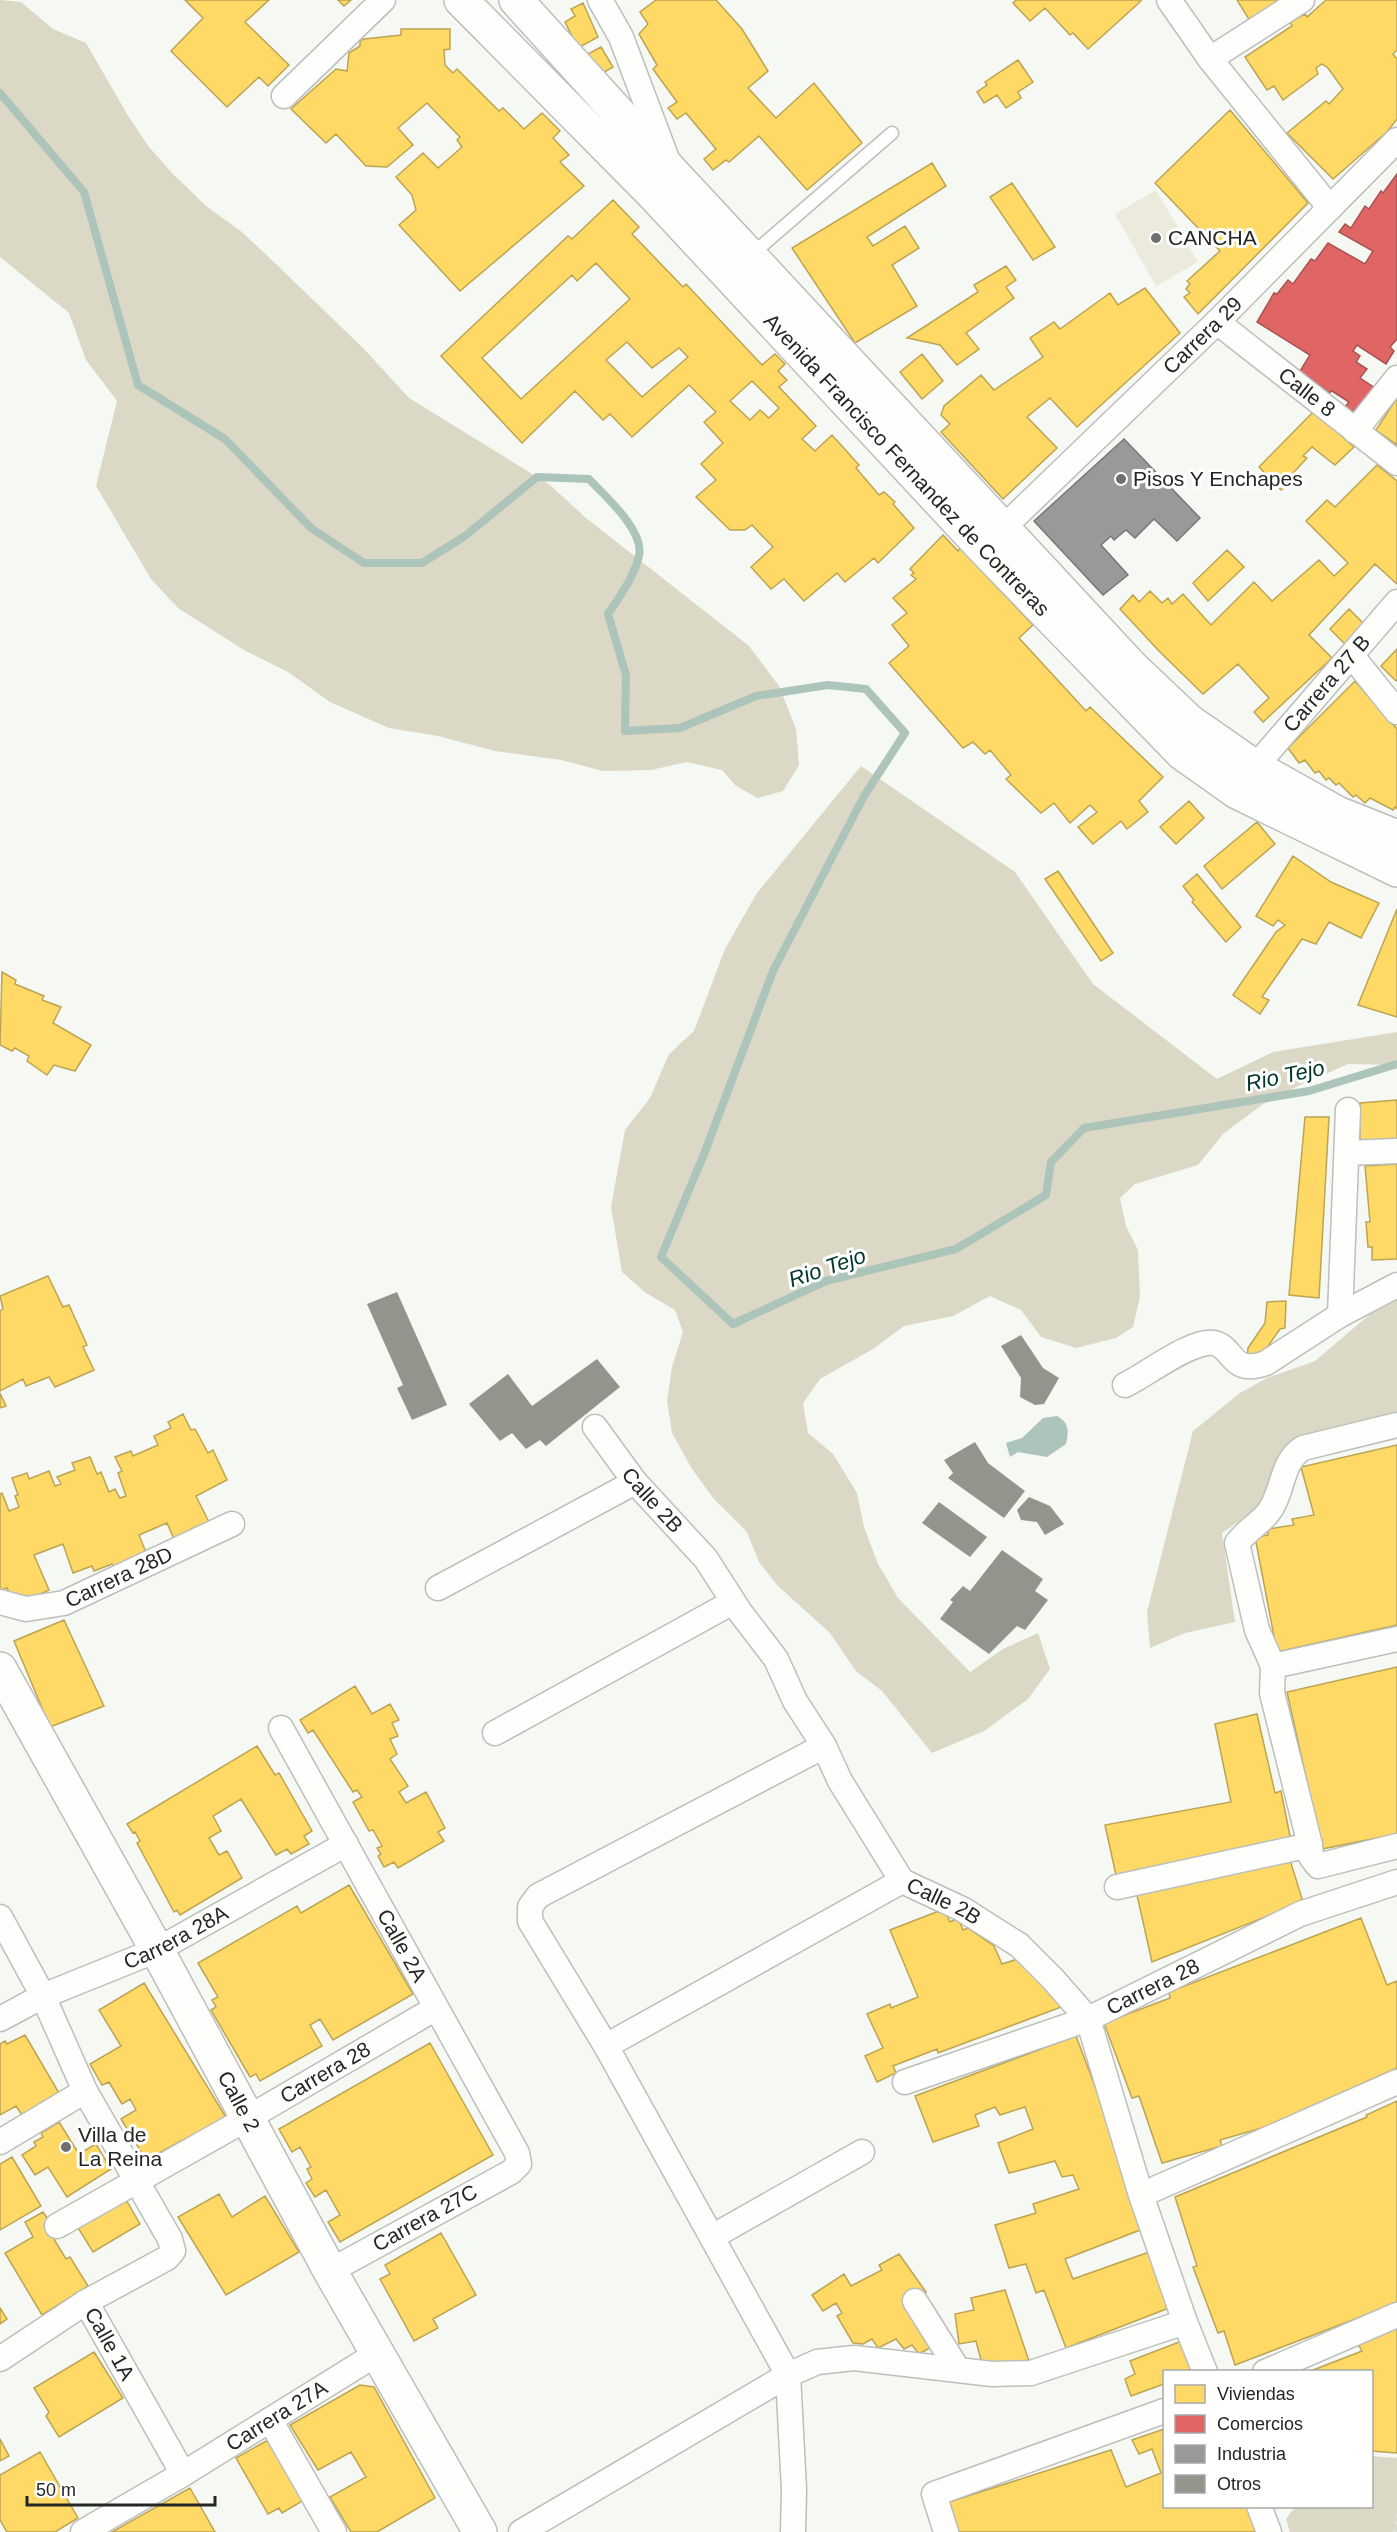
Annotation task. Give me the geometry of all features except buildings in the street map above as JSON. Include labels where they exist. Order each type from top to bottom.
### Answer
[{"type":"main road","name":"Avenida Francisco Fernandez de Contreras","points":[[461,0],[653,194],[982,548],[1182,753],[1237,792],[1397,870]]},
{"type":"main road","name":"Avenida Francisco Fernandez de Contreras","points":[[516,0],[672,172],[1132,667],[1181,714],[1256,767],[1337,813],[1397,837]]},
{"type":"main road","name":"Calle 2","points":[[0,1669],[157,1950],[330,2271],[480,2532]]},
{"type":"street","points":[[284,96],[383,0]]},
{"type":"street","points":[[600,0],[621,37],[672,172]]},
{"type":"street","points":[[1169,0],[1210,59],[1330,208]]},
{"type":"street","points":[[1210,59],[1302,0]]},
{"type":"street","name":"Carrera 29","points":[[1004,527],[1217,322],[1397,140]]},
{"type":"street","name":"Calle 8","points":[[1217,322],[1397,464]]},
{"type":"street","points":[[1355,431],[1397,378]]},
{"type":"street","name":"Carrera 27 B","points":[[1256,767],[1397,602]]},
{"type":"street","points":[[1352,656],[1397,712]]},
{"type":"street","points":[[1340,1315],[1348,1110]]},
{"type":"street","points":[[1347,1153],[1397,1151]]},
{"type":"street","points":[[1125,1385],[1204,1343],[1214,1343],[1223,1347],[1229,1356],[1239,1363],[1255,1367],[1266,1363],[1340,1315],[1397,1285]]},
{"type":"street","points":[[1397,1425],[1303,1448],[1295,1453],[1290,1458],[1281,1488],[1268,1513],[1243,1534],[1237,1543],[1257,1630],[1273,1666],[1272,1693],[1312,1854],[1318,1866],[1397,1846]]},
{"type":"street","name":"Calle 2B","points":[[595,1428],[635,1482],[706,1559],[733,1602],[776,1659],[795,1701],[824,1746],[840,1781],[902,1881],[962,1909],[1019,1945],[1088,2019],[1142,2195],[1185,2322],[1204,2370]]},
{"type":"street","points":[[438,1588],[635,1482]]},
{"type":"street","name":"Carrera 28D","points":[[0,1602],[26,1609],[64,1603],[232,1524]]},
{"type":"street","points":[[495,1734],[733,1602]]},
{"type":"street","points":[[1273,1666],[1397,1639]]},
{"type":"street","name":"Calle 2A","points":[[281,1728],[517,2153],[519,2164]]},
{"type":"street","points":[[793,2532],[794,2490],[788,2375],[606,2046],[530,1921],[530,1907],[538,1896],[824,1746]]},
{"type":"street","name":"Carrera 28A","points":[[0,2019],[43,1996],[157,1950],[345,1844]]},
{"type":"street","points":[[1117,1887],[1312,1854]]},
{"type":"street","points":[[606,2046],[902,1881]]},
{"type":"street","name":"Carrera 28","points":[[905,2082],[1088,2019],[1300,1914],[1397,1882]]},
{"type":"street","name":"Calle 1A","points":[[0,1917],[43,1996],[85,2091],[170,2240],[173,2251],[167,2258],[86,2302],[183,2474]]},
{"type":"street","name":"Carrera 28","points":[[57,2226],[436,2008]]},
{"type":"street","points":[[1142,2195],[1397,2082]]},
{"type":"street","points":[[0,2142],[85,2091]]},
{"type":"street","points":[[712,2237],[862,2152]]},
{"type":"street","name":"Carrera 27C","points":[[330,2271],[511,2172],[519,2164]]},
{"type":"street","points":[[915,2301],[957,2368]]},
{"type":"street","points":[[0,2359],[86,2302]]},
{"type":"street","points":[[1270,2370],[1397,2315]]},
{"type":"street","points":[[521,2532],[788,2375],[816,2362],[854,2358],[957,2368],[992,2374],[1031,2373],[1185,2322]]},
{"type":"street","name":"Carrera 27A","points":[[82,2532],[183,2474],[378,2353]]},
{"type":"street","points":[[946,2532],[934,2494],[1163,2411]]},
{"type":"street","points":[[270,2420],[334,2532]]},
{"type":"street","points":[[1259,2508],[1269,2532]]},
{"type":"lane","points":[[750,256],[892,133]]},
{"type":"path","points":[[1394,2532],[1397,2514]]},
{"type":"shaded area","points":[[0,0],[21,2],[53,29],[86,43],[127,114],[149,147],[172,173],[206,206],[242,232],[278,266],[364,349],[409,398],[550,485],[586,518],[749,646],[779,686],[796,729],[799,765],[783,791],[758,798],[736,786],[722,770],[687,762],[651,770],[603,771],[561,760],[495,751],[438,736],[389,728],[330,702],[288,672],[244,650],[178,608],[151,579],[96,486],[117,401],[86,360],[69,313],[0,257]]},
{"type":"shaded area","name":"CANCHA","points":[[1156,190],[1198,262],[1156,286],[1115,214]]},
{"type":"shaded area","points":[[861,766],[1015,872],[1093,984],[1217,1079],[1273,1052],[1397,1032],[1397,1065],[1348,1064],[1296,1087],[1263,1104],[1223,1134],[1198,1165],[1135,1184],[1120,1198],[1126,1226],[1138,1250],[1140,1297],[1133,1327],[1116,1338],[1076,1348],[1041,1337],[1021,1310],[990,1296],[953,1316],[904,1326],[873,1349],[820,1379],[803,1403],[808,1433],[833,1454],[857,1493],[864,1527],[878,1564],[898,1598],[970,1672],[1003,1649],[1038,1633],[1050,1669],[1028,1699],[984,1731],[932,1753],[882,1691],[856,1671],[830,1633],[778,1586],[759,1562],[747,1532],[714,1499],[692,1469],[672,1433],[667,1401],[672,1367],[683,1332],[675,1310],[646,1293],[622,1272],[611,1207],[625,1130],[650,1098],[669,1054],[694,1031],[725,949],[757,893]]},
{"type":"shaded area","points":[[1397,1300],[1397,1418],[1289,1445],[1268,1502],[1222,1533],[1235,1622],[1185,1633],[1150,1648],[1147,1612],[1193,1431],[1240,1393],[1267,1378],[1315,1361],[1369,1315]]},
{"type":"shaded area","points":[[1057,1416],[1064,1421],[1067,1427],[1066,1444],[1047,1457],[1018,1452],[1010,1457],[1006,1443],[1022,1438],[1043,1418]]},
{"type":"shaded area","points":[[1373,2456],[1397,2458],[1397,2532],[1290,2532],[1286,2519],[1294,2508],[1373,2508]]},
{"type":"waterway","name":"Rio Tejo","points":[[0,93],[84,192],[138,385],[225,439],[311,528],[364,563],[422,563],[465,536],[537,477],[589,479],[622,514],[636,536],[639,546],[639,556],[634,571],[608,614],[626,675],[625,731],[680,728],[756,696],[828,685],[866,689],[905,733],[864,796],[773,971],[704,1154],[661,1257],[733,1324],[826,1281],[956,1249],[1046,1195],[1051,1162],[1084,1128],[1309,1091],[1397,1064]]},
{"type":"place","name":"CANCHA","points":[[1156,238]]},
{"type":"place","name":"Pisos Y Enchapes","points":[[1121,479]]},
{"type":"place","name":"Villa de La Reina","points":[[66,2147]]}]
